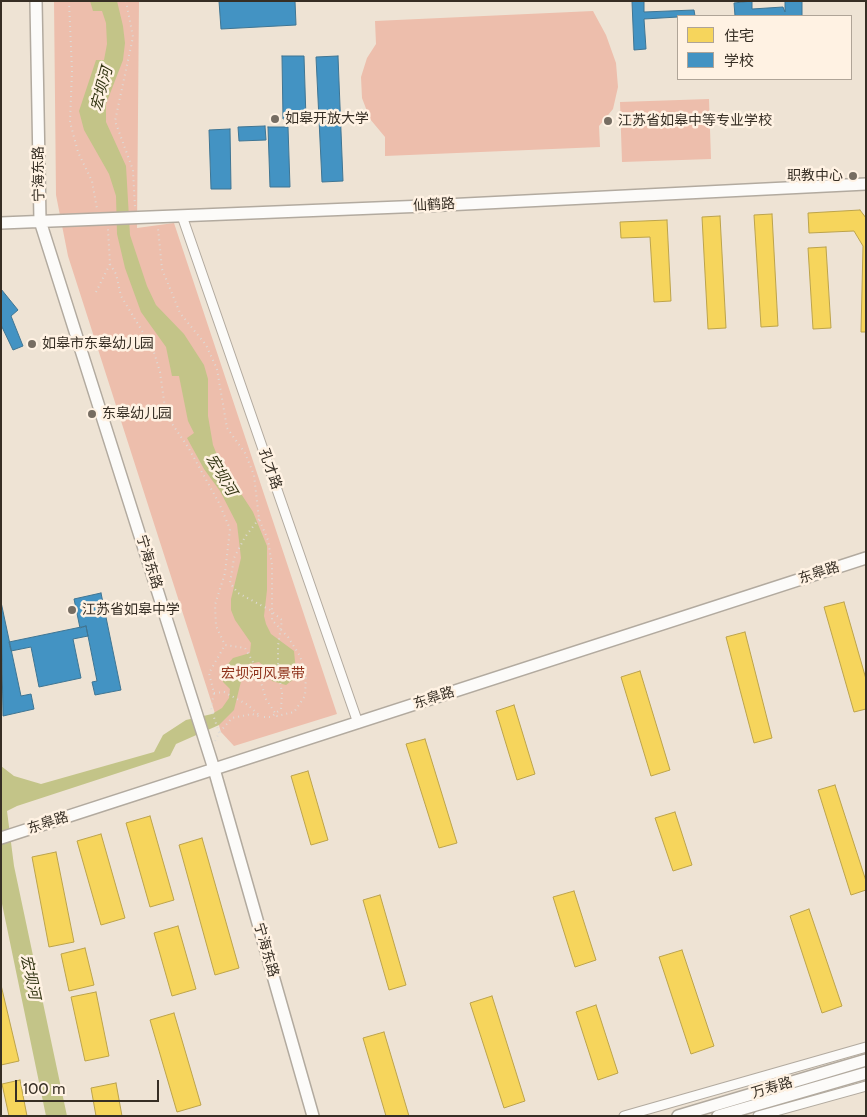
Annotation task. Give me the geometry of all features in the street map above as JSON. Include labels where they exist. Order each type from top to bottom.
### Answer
[{"type":"street","name":"宁海东路","points":[[36,1],[40,221],[214,769],[313,1116]]},
{"type":"street","name":"仙鹤路","points":[[1,223],[866,184]]},
{"type":"street","name":"孔才路","points":[[182,216],[358,723]]},
{"type":"street","name":"东皋路","points":[[1,838],[866,558]]},
{"type":"street","points":[[624,1116],[866,1048]]},
{"type":"street","name":"万寿路","points":[[678,1116],[866,1060]]},
{"type":"street","name":"万寿路","points":[[718,1116],[866,1073]]},
{"type":"street","points":[[758,1116],[866,1086]]},
{"type":"path","points":[[69,1],[72,71],[70,122],[78,152],[92,181],[103,218],[110,231],[110,264],[96,292]]},
{"type":"path","points":[[126,1],[133,37],[115,121],[133,170],[133,217]]},
{"type":"path","points":[[157,217],[162,269],[180,313],[206,345],[218,369],[228,428],[246,453],[254,475],[259,518],[268,540],[272,565],[272,620],[288,637],[300,656],[306,675],[305,696],[294,712],[276,716],[266,698],[257,668],[245,648],[225,645]]},
{"type":"path","points":[[110,264],[116,274],[121,296],[153,349],[160,372],[166,415],[188,447],[219,503],[230,529],[225,573],[215,605],[216,626],[225,645]]},
{"type":"path","points":[[225,645],[209,673],[214,693],[211,708],[219,733],[232,718],[252,714],[260,717],[271,717],[281,709],[282,693],[278,670],[278,646],[282,620],[270,610],[238,593],[230,583],[234,558],[245,537],[259,518]]},
{"type":"path","points":[[214,693],[224,692],[248,705],[260,717]]},
{"type":"green space","name":"宏坝河风景带","points":[[54,1],[139,1],[137,228],[174,223],[337,714],[234,746],[221,732],[68,256],[56,195]]},
{"type":"green space","points":[[593,11],[606,35],[616,63],[618,87],[613,109],[599,126],[600,147],[385,156],[385,137],[370,119],[362,98],[361,77],[367,58],[376,44],[375,21]]},
{"type":"green space","points":[[709,99],[711,159],[622,162],[620,102]]},
{"type":"water","name":"宏坝河","points":[[90,1],[117,1],[123,26],[125,43],[123,60],[106,104],[106,122],[126,166],[130,235],[147,286],[156,305],[184,334],[204,365],[208,379],[208,416],[213,445],[219,460],[253,512],[267,546],[267,590],[264,616],[266,624],[271,634],[294,651],[296,672],[294,679],[286,685],[272,681],[268,670],[259,662],[245,665],[234,710],[219,725],[176,744],[170,756],[17,806],[7,811],[14,866],[67,1116],[46,1116],[1,899],[1,766],[14,776],[41,784],[154,752],[163,735],[186,720],[212,714],[222,708],[229,698],[230,689],[223,682],[223,670],[233,658],[250,653],[251,643],[235,620],[231,610],[231,599],[241,558],[237,524],[220,491],[204,469],[187,438],[194,433],[188,421],[179,376],[172,376],[166,347],[141,312],[125,268],[117,234],[116,196],[109,174],[84,130],[79,111],[96,60],[104,60],[107,44],[106,23],[102,11],[93,11]]},
{"type":"building: 住宅","points":[[860,210],[866,218],[866,332],[861,332],[863,246],[854,231],[809,233],[808,213]]},
{"type":"building: 住宅","points":[[772,214],[778,326],[761,327],[754,215]]},
{"type":"building: 住宅","points":[[720,216],[726,328],[708,329],[702,217]]},
{"type":"building: 住宅","points":[[667,220],[671,301],[654,302],[650,237],[621,238],[620,222]]},
{"type":"building: 住宅","points":[[826,247],[831,328],[813,329],[808,248]]},
{"type":"building: 住宅","points":[[844,602],[866,679],[866,709],[854,712],[824,607]]},
{"type":"building: 住宅","points":[[745,632],[772,738],[754,743],[726,637]]},
{"type":"building: 住宅","points":[[640,671],[670,770],[651,776],[621,677]]},
{"type":"building: 住宅","points":[[514,705],[535,774],[517,780],[496,711]]},
{"type":"building: 住宅","points":[[425,739],[457,843],[439,848],[406,744]]},
{"type":"building: 住宅","points":[[308,771],[328,840],[311,845],[291,776]]},
{"type":"building: 住宅","points":[[835,785],[866,881],[866,890],[851,895],[818,790]]},
{"type":"building: 住宅","points":[[675,812],[692,865],[673,871],[655,818]]},
{"type":"building: 住宅","points":[[150,816],[174,900],[150,907],[126,823]]},
{"type":"building: 住宅","points":[[101,834],[125,918],[101,925],[77,841]]},
{"type":"building: 住宅","points":[[202,838],[239,968],[215,975],[179,845]]},
{"type":"building: 住宅","points":[[56,852],[74,942],[49,947],[32,857]]},
{"type":"building: 住宅","points":[[574,891],[596,960],[575,967],[553,897]]},
{"type":"building: 住宅","points":[[380,895],[406,985],[389,990],[363,900]]},
{"type":"building: 住宅","points":[[809,909],[842,1006],[822,1013],[790,916]]},
{"type":"building: 住宅","points":[[178,926],[196,989],[172,996],[154,933]]},
{"type":"building: 住宅","points":[[85,948],[94,985],[69,991],[61,954]]},
{"type":"building: 住宅","points":[[682,950],[714,1046],[691,1054],[659,957]]},
{"type":"building: 住宅","points":[[1,985],[19,1061],[1,1065]]},
{"type":"building: 住宅","points":[[96,992],[109,1056],[85,1061],[71,997]]},
{"type":"building: 住宅","points":[[492,996],[525,1101],[504,1108],[470,1003]]},
{"type":"building: 住宅","points":[[596,1005],[618,1073],[598,1080],[576,1012]]},
{"type":"building: 住宅","points":[[174,1013],[201,1105],[177,1112],[150,1020]]},
{"type":"building: 住宅","points":[[384,1032],[409,1116],[386,1116],[363,1038]]},
{"type":"building: 住宅","points":[[20,1080],[27,1116],[9,1116],[2,1084]]},
{"type":"building: 住宅","points":[[116,1083],[122,1116],[96,1116],[91,1088]]},
{"type":"building: 学校","points":[[219,1],[295,1],[296,25],[221,29]]},
{"type":"building: 学校","points":[[632,1],[644,1],[644,12],[694,10],[695,15],[644,19],[646,49],[634,50]]},
{"type":"building: 学校","points":[[752,1],[752,9],[783,7],[785,12],[785,1],[802,1],[802,15],[735,15],[734,3]]},
{"type":"building: 学校","points":[[282,56],[304,56],[306,119],[283,119]]},
{"type":"building: 学校","points":[[338,56],[343,181],[322,182],[316,57]]},
{"type":"building: 学校","points":[[265,126],[266,140],[239,141],[238,127]]},
{"type":"building: 学校","points":[[268,127],[288,127],[290,187],[270,187]]},
{"type":"building: 学校","points":[[230,129],[231,189],[211,189],[209,130]]},
{"type":"building: 学校","points":[[1,289],[18,310],[11,316],[23,346],[13,350],[1,325]]},
{"type":"building: 学校","points":[[101,593],[121,690],[95,695],[92,682],[97,681],[86,626],[80,628],[74,599]]},
{"type":"building: 学校","points":[[1,602],[21,696],[31,694],[34,709],[3,716]]},
{"type":"building: 学校","points":[[86,626],[88,636],[73,639],[81,678],[39,687],[31,647],[11,651],[9,642]]},
{"type":"place","name":"如皋开放大学","points":[[275,119]]},
{"type":"place","name":"江苏省如皋中等专业学校","points":[[608,121]]},
{"type":"place","name":"职教中心","points":[[853,176]]},
{"type":"place","name":"如皋市东皋幼儿园","points":[[32,344]]},
{"type":"place","name":"东皋幼儿园","points":[[92,414]]},
{"type":"place","name":"江苏省如皋中学","points":[[72,610]]}]
